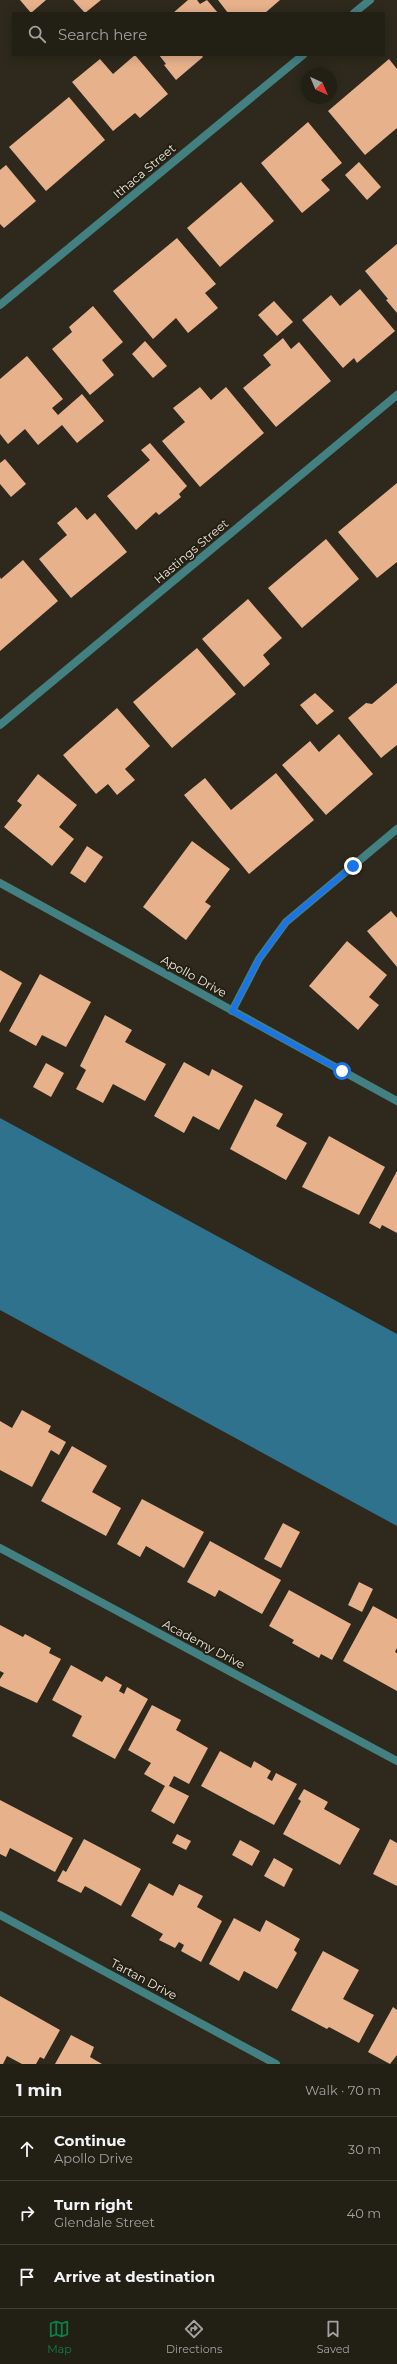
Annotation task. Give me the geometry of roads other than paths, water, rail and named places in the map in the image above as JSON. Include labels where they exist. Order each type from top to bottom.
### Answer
[{"type":"street","points":[[355,12],[370,0]]},
{"type":"street","name":"Ithaca Street","points":[[0,305],[302,56]]},
{"type":"street","name":"Hastings Street","points":[[0,725],[397,395]]},
{"type":"street","points":[[232,1011],[259,959],[286,922],[397,829]]},
{"type":"street","name":"Apollo Drive","points":[[0,884],[397,1101]]},
{"type":"street","name":"Academy Drive","points":[[0,1548],[397,1761]]},
{"type":"street","name":"Tartan Drive","points":[[0,1915],[276,2064]]},
{"type":"water","points":[[0,1118],[397,1334],[397,1526],[0,1310]]}]
